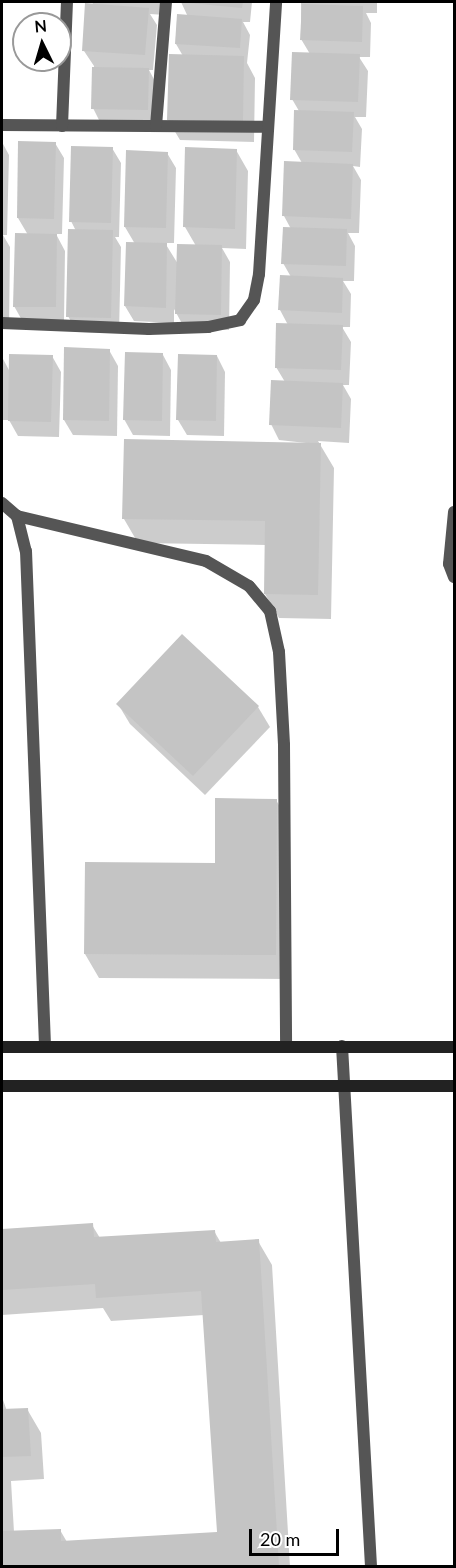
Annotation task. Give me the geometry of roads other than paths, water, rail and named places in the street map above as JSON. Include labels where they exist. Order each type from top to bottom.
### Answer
[{"type":"street","points":[[62,126],[67,2]]},
{"type":"street","points":[[156,126],[166,2]]},
{"type":"street","points":[[2,323],[149,328],[208,327],[240,320],[254,300],[259,274],[266,127],[276,2]]},
{"type":"street","points":[[2,125],[266,127]]},
{"type":"street","points":[[2,503],[17,516],[206,561],[249,586],[270,611],[279,652],[284,745],[286,1046]]},
{"type":"street","points":[[454,512],[449,564],[454,578]]},
{"type":"street","points":[[17,516],[26,551],[45,1047]]},
{"type":"street","points":[[342,1046],[371,1566]]},
{"type":"street","points":[[2,1047],[454,1047]]},
{"type":"street","points":[[2,1086],[454,1086]]}]
